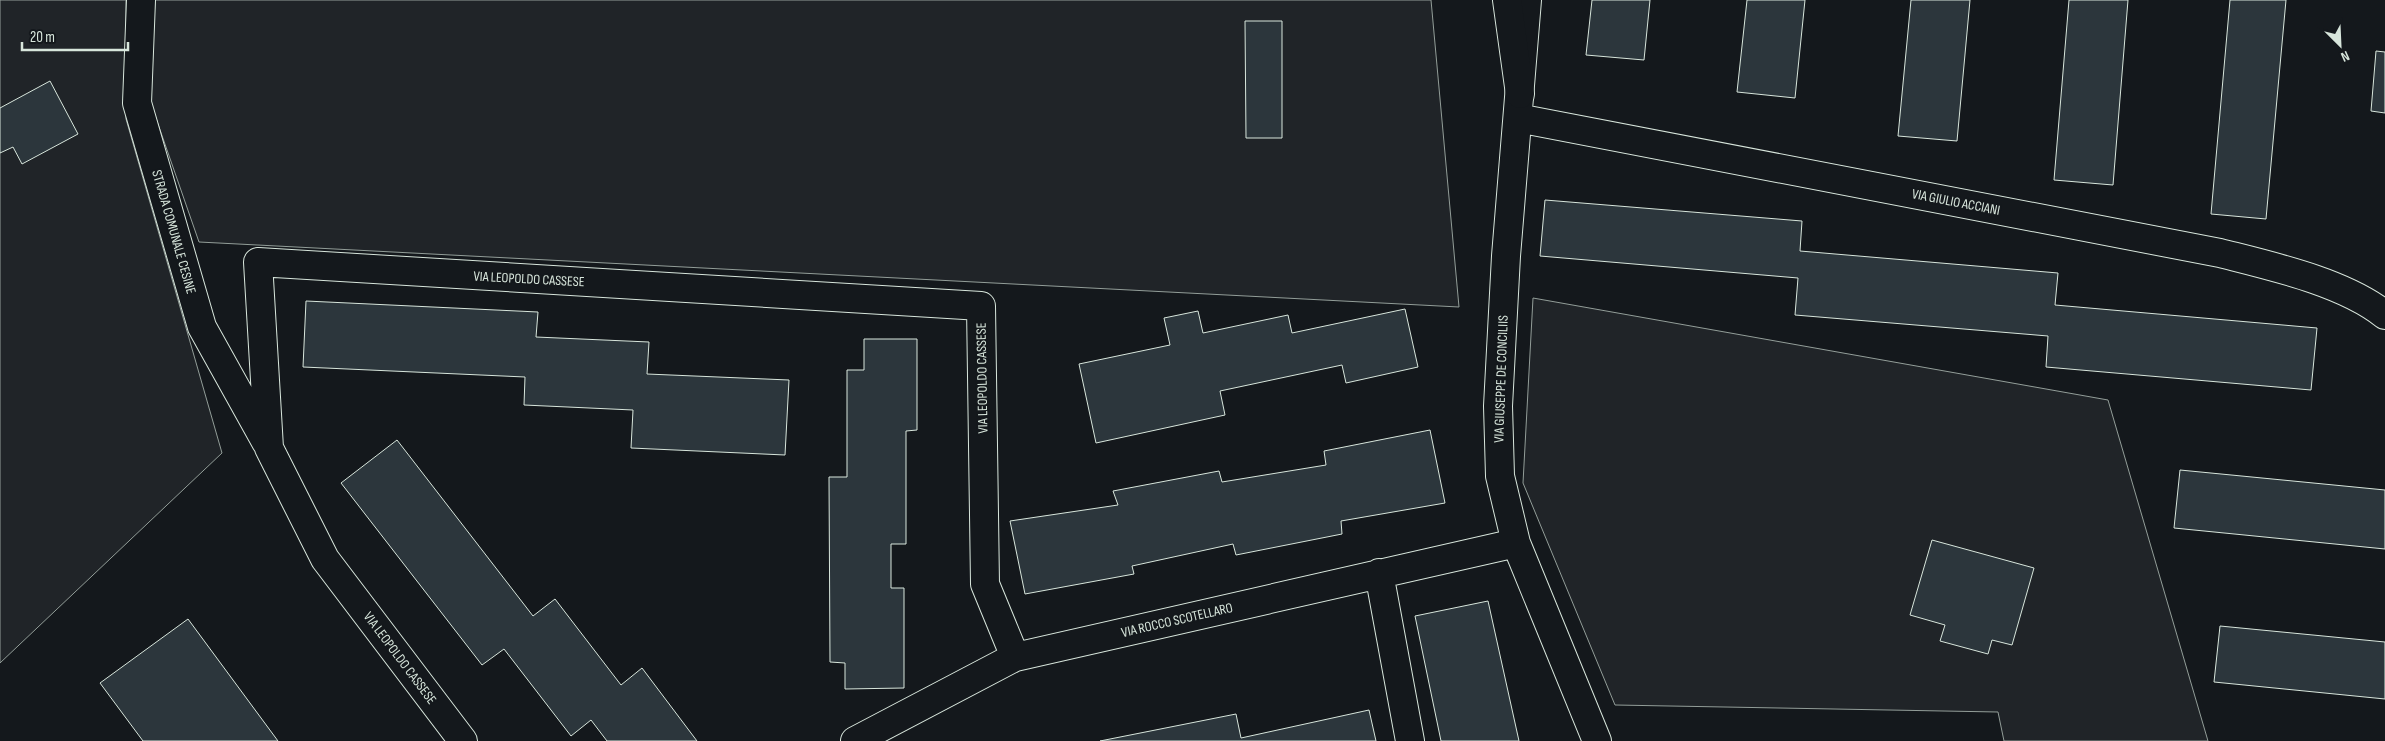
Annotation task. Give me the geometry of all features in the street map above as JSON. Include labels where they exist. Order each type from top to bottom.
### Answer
[{"type":"street","name":"STRADA COMUNALE CESINE","points":[[141,0],[137,103],[202,327],[269,448]]},
{"type":"street","points":[[1507,0],[1519,106]]},
{"type":"street","name":"VIA GIUSEPPE DE CONCILIIS","points":[[1527,0],[1506,256],[1498,406],[1500,476],[1516,543],[1597,741]]},
{"type":"street","name":"VIA GIULIO ACCIANI","points":[[1519,106],[2220,252],[2308,277],[2373,305],[2385,315]]},
{"type":"street","name":"VIA LEOPOLDO CASSESE","points":[[463,741],[325,559],[269,448],[258,262],[980,306],[985,584],[1015,657]]},
{"type":"street","name":"VIA ROCCO SCOTELLARO","points":[[855,741],[1015,657],[1516,543]]},
{"type":"street","points":[[1380,573],[1410,741]]},
{"type":"shaded area","points":[[0,0],[126,0],[126,119],[222,453],[0,663]]},
{"type":"shaded area","points":[[155,0],[1431,0],[1459,307],[199,242],[150,101]]},
{"type":"shaded area","points":[[1533,298],[2108,400],[2208,741],[2004,741],[1998,712],[1615,705],[1523,483]]},
{"type":"building","points":[[1592,0],[1650,0],[1644,60],[1586,55]]},
{"type":"building","points":[[1747,0],[1805,0],[1795,98],[1737,92]]},
{"type":"building","points":[[1911,0],[1970,0],[1957,141],[1898,136]]},
{"type":"building","points":[[2069,0],[2128,0],[2113,185],[2054,180]]},
{"type":"building","points":[[2230,0],[2286,0],[2266,219],[2211,214]]},
{"type":"building","points":[[1245,21],[1282,21],[1282,138],[1246,138]]},
{"type":"building","points":[[2376,51],[2385,52],[2385,113],[2371,111]]},
{"type":"building","points":[[50,81],[78,134],[22,164],[13,147],[0,153],[0,108]]},
{"type":"building","points":[[1545,200],[1802,221],[1800,251],[2058,273],[2055,305],[2317,328],[2311,390],[2046,367],[2048,336],[1795,315],[1798,278],[1540,256]]},
{"type":"building","points":[[306,301],[538,312],[536,337],[649,342],[647,374],[789,380],[785,455],[631,448],[633,410],[524,405],[525,377],[303,367]]},
{"type":"building","points":[[1405,309],[1418,367],[1346,383],[1342,365],[1220,391],[1225,415],[1096,443],[1079,364],[1170,345],[1164,318],[1198,311],[1203,333],[1288,315],[1292,333]]},
{"type":"building","points":[[864,339],[917,339],[917,430],[906,431],[906,544],[891,544],[891,588],[904,588],[904,688],[845,689],[845,663],[830,662],[829,477],[847,477],[847,370],[864,370]]},
{"type":"building","points":[[1430,430],[1445,503],[1341,521],[1342,534],[1236,555],[1233,544],[1132,566],[1134,574],[1025,594],[1010,521],[1118,505],[1113,491],[1219,471],[1222,482],[1326,465],[1324,451]]},
{"type":"building","points":[[397,440],[533,616],[555,599],[621,685],[642,668],[697,741],[607,741],[591,720],[571,736],[504,649],[482,665],[341,483]]},
{"type":"building","points":[[2180,470],[2385,490],[2385,549],[2174,528]]},
{"type":"building","points":[[1932,540],[2034,568],[2012,645],[1992,640],[1988,654],[1940,641],[1945,625],[1910,615]]},
{"type":"building","points":[[1488,601],[1519,741],[1441,741],[1415,616]]},
{"type":"building","points":[[188,619],[278,741],[143,741],[100,683]]},
{"type":"building","points":[[2220,626],[2385,642],[2385,699],[2214,682]]},
{"type":"building","points":[[1369,710],[1376,741],[1100,741],[1236,714],[1241,738]]}]
